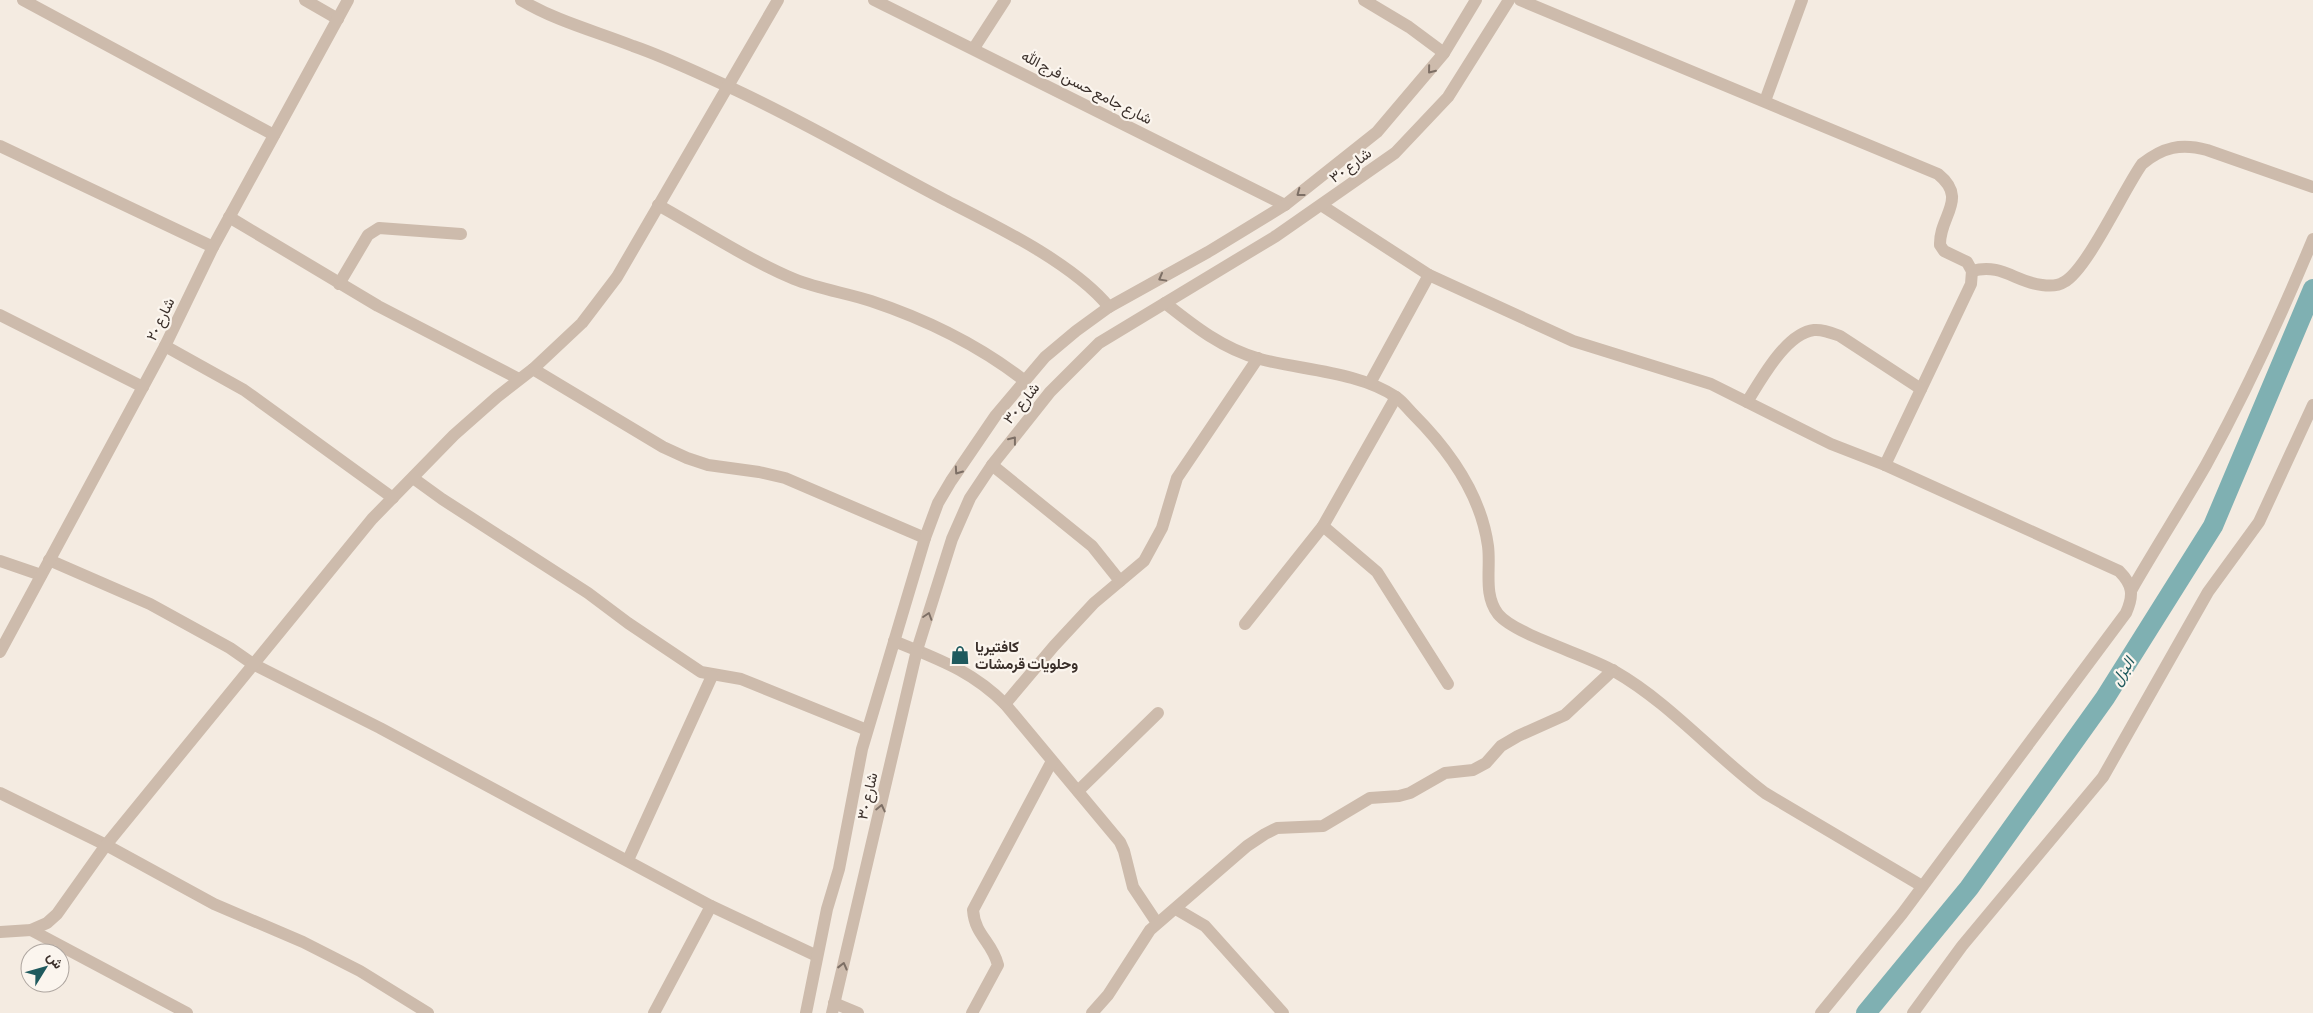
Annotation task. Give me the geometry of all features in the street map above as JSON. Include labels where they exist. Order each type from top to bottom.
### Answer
[{"type":"street","points":[[23,0],[274,135]]},
{"type":"street","points":[[305,0],[338,18]]},
{"type":"street","name":"شارع ٢٠","points":[[0,652],[165,346],[229,217],[348,0]]},
{"type":"street","points":[[521,0],[557,19],[638,48],[728,86],[974,214],[1074,276],[1097,293],[1109,307]]},
{"type":"street","points":[[0,932],[31,930],[46,923],[57,914],[106,845],[372,519],[454,435],[533,369],[582,323],[617,277],[778,0]]},
{"type":"street","name":"شارع جامع حسن فرج الله","points":[[874,0],[974,48],[1285,205]]},
{"type":"street","points":[[974,48],[1005,0]]},
{"type":"street","points":[[1364,0],[1409,27],[1444,53]]},
{"type":"street","name":"شارع ٣٠","points":[[806,1013],[827,909],[839,868],[867,730],[925,538],[938,503],[951,481],[996,415],[1045,358],[1076,331],[1109,307],[1208,252],[1285,205],[1377,132],[1444,53],[1476,0]]},
{"type":"street","name":"شارع ٣٠","points":[[833,1008],[917,650],[952,539],[970,498],[992,465],[1050,392],[1099,343],[1164,302],[1214,274],[1321,205],[1395,152],[1422,127],[1448,97],[1509,0]]},
{"type":"street","points":[[1520,0],[1765,101],[1938,174],[1945,179],[1952,196],[1952,205],[1940,244],[1944,251],[1967,262],[1972,271],[1971,284],[1884,466]]},
{"type":"street","points":[[1765,101],[1802,0]]},
{"type":"street","points":[[0,146],[213,247]]},
{"type":"street","points":[[1972,271],[1988,268],[1996,269],[2041,285],[2064,282],[2083,263],[2142,164],[2155,152],[2172,146],[2190,146],[2206,150],[2313,187]]},
{"type":"street","points":[[658,205],[789,276],[880,304],[926,323],[998,360],[1025,381]]},
{"type":"street","points":[[1321,205],[1429,275],[1573,341],[1711,384],[1831,444],[2118,571],[2128,580],[2132,589],[2132,600],[2126,614],[1922,886],[1821,1013]]},
{"type":"street","points":[[229,217],[339,284],[519,379]]},
{"type":"street","points":[[339,284],[368,235],[379,228],[461,234]]},
{"type":"street","points":[[2132,589],[2205,465],[2241,397],[2286,304],[2313,239]]},
{"type":"street","points":[[1370,383],[1429,275]]},
{"type":"street","points":[[1164,302],[1212,338],[1258,358],[1370,383],[1396,397],[1424,425],[1447,454],[1475,501],[1483,522],[1488,548],[1490,598],[1500,616],[1516,628],[1613,670],[1651,695],[1741,776],[1765,793],[1922,886]]},
{"type":"street","points":[[1,318],[143,387]]},
{"type":"street","points":[[1747,402],[1762,376],[1794,338],[1814,330],[1827,331],[1840,336],[1921,389]]},
{"type":"street","points":[[165,346],[244,390],[393,498]]},
{"type":"street","points":[[1005,704],[1094,603],[1144,562],[1156,543],[1177,478],[1258,358]]},
{"type":"street","points":[[533,369],[663,447],[687,458],[708,465],[759,472],[784,478],[925,538]]},
{"type":"street","points":[[1245,624],[1323,526],[1396,397]]},
{"type":"street","points":[[1913,1013],[1962,946],[2103,777],[2208,592],[2259,522],[2313,405]]},
{"type":"street","points":[[992,465],[1092,546],[1120,582]]},
{"type":"street","points":[[412,478],[442,500],[588,593],[681,661],[712,676],[740,679],[867,730]]},
{"type":"street","points":[[1323,526],[1377,572],[1448,684]]},
{"type":"street","points":[[49,560],[150,604],[230,648],[253,664],[380,728],[711,906],[817,956]]},
{"type":"street","points":[[0,561],[41,575]]},
{"type":"street","points":[[894,640],[956,667],[973,677],[1005,704],[1120,842],[1124,850],[1133,888],[1157,923]]},
{"type":"street","points":[[1096,1012],[1150,930],[1247,846],[1265,834],[1278,828],[1323,826],[1370,798],[1399,796],[1445,773],[1473,770],[1486,763],[1502,746],[1518,736],[1565,715],[1613,670]]},
{"type":"street","points":[[628,860],[712,676]]},
{"type":"street","points":[[1078,791],[1158,713]]},
{"type":"street","points":[[972,1013],[998,965],[995,954],[974,925],[973,910],[1052,761]]},
{"type":"street","points":[[0,793],[106,845],[214,904],[303,942],[360,971],[428,1013]]},
{"type":"street","points":[[654,1013],[711,906]]},
{"type":"street","points":[[1176,909],[1205,926],[1283,1013]]},
{"type":"street","points":[[31,930],[187,1013]]},
{"type":"street","points":[[833,1008],[858,1013]]},
{"type":"waterway","name":"البزل","points":[[1866,1013],[1969,888],[2105,698],[2213,526],[2313,289]]},
{"type":"place","name":"كافتيريا وحلويات قرمشات","points":[[960,655]]}]
